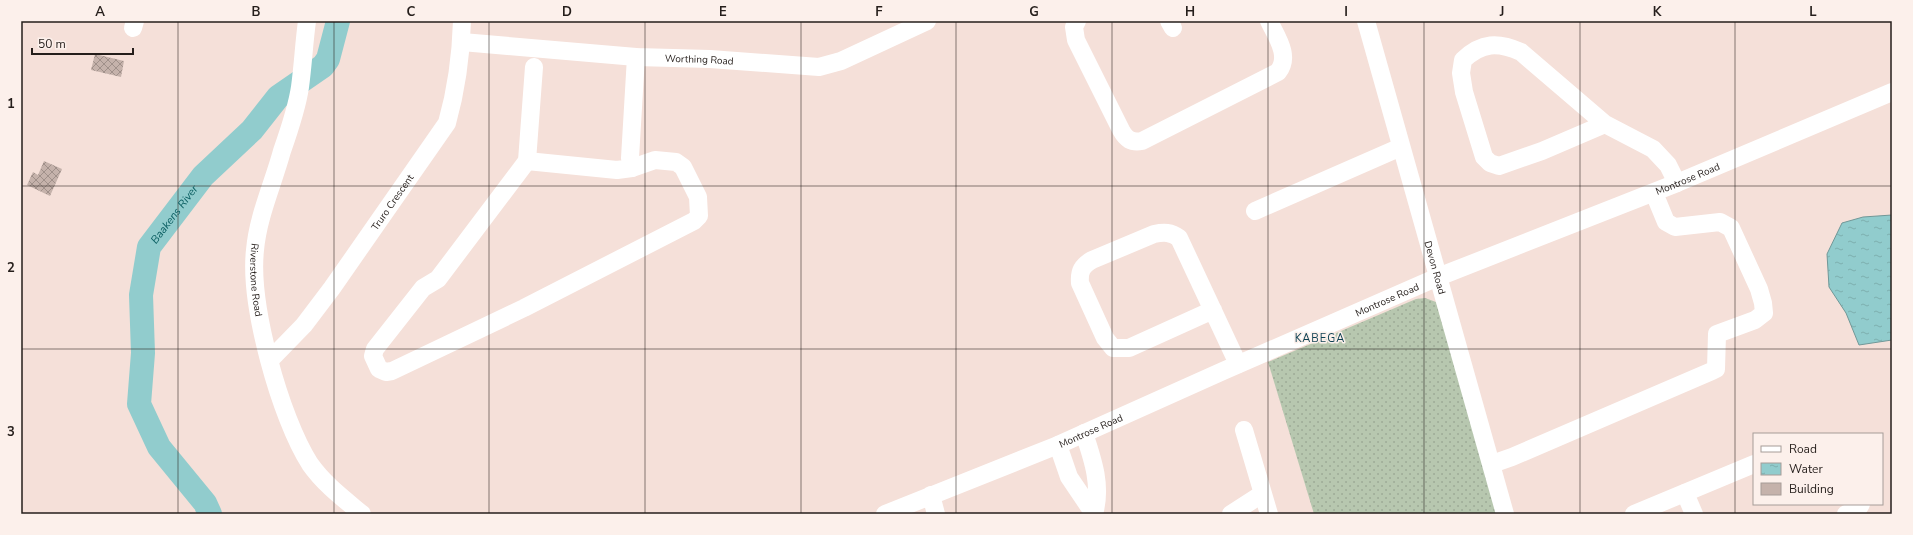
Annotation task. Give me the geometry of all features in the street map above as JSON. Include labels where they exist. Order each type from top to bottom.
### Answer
[{"type":"street","name":"Riverstone Road","points":[[307,21],[300,81],[282,151],[260,220],[253,273],[259,316],[270,360],[282,400],[297,441],[311,465],[334,491],[362,514]]},
{"type":"street","name":"Truro Crescent","points":[[270,360],[304,325],[332,288],[447,123],[453,102],[462,42],[462,21]]},
{"type":"street","name":"Worthing Road","points":[[462,42],[636,57],[710,59],[819,67],[841,61],[927,21]]},
{"type":"street","points":[[1077,21],[1074,27],[1076,40],[1121,130],[1130,141],[1136,143],[1278,72],[1283,66],[1284,55],[1269,21]]},
{"type":"street","name":"Devon Road","points":[[1366,21],[1505,514]]},
{"type":"street","points":[[1605,124],[1542,151],[1499,166],[1492,165],[1484,157],[1464,92],[1461,73],[1463,60],[1476,50],[1493,44],[1504,45],[1513,49],[1531,60],[1605,124],[1653,149],[1668,165],[1677,183]]},
{"type":"street","points":[[632,168],[630,158],[636,57]]},
{"type":"street","points":[[527,161],[617,170],[632,168],[655,160],[668,160],[684,167],[698,197],[699,216],[694,221],[517,312],[392,371],[386,372],[379,369],[373,356],[375,349],[423,288],[438,280],[527,161],[534,67]]},
{"type":"street","name":"Montrose Road","points":[[885,514],[1058,445],[1238,364],[1438,277],[1654,193],[1892,92]]},
{"type":"street","points":[[1255,211],[1401,147]]},
{"type":"street","points":[[1492,464],[1519,454],[1716,369],[1717,334],[1755,320],[1764,313],[1759,289],[1731,228],[1725,224],[1716,222],[1675,227],[1666,222],[1654,193]]},
{"type":"street","points":[[1213,310],[1129,348],[1114,348],[1105,338],[1080,283],[1079,273],[1086,264],[1092,260],[1154,234],[1174,234],[1179,238],[1213,310],[1238,364]]},
{"type":"street","points":[[1244,430],[1269,514]]},
{"type":"street","points":[[1058,445],[1070,477],[1094,514],[1096,506],[1097,475],[1084,433]]},
{"type":"street","points":[[1634,514],[1753,464]]},
{"type":"street","points":[[1686,493],[1694,514]]},
{"type":"street","points":[[1231,514],[1262,494]]},
{"type":"street","points":[[931,495],[936,514]]},
{"type":"street","points":[[1846,514],[1858,509],[1860,505]]},
{"type":"green space","points":[[1425,298],[1436,302],[1499,514],[1314,514],[1268,362],[1416,299]]},
{"type":"water","points":[[1892,215],[1892,340],[1859,345],[1846,313],[1829,287],[1827,254],[1842,223],[1863,217]]},
{"type":"building","points":[[95,54],[124,61],[121,77],[91,70]]},
{"type":"building","points":[[44,161],[62,169],[50,196],[27,185],[33,172],[38,175]]},
{"type":"waterway","name":"Baakens River","points":[[210,514],[205,503],[159,447],[139,404],[143,353],[141,295],[149,247],[203,176],[252,130],[278,97],[323,66],[328,59],[338,21]]},
{"type":"district","name":"KABEGA","points":[[1320,338]]}]
